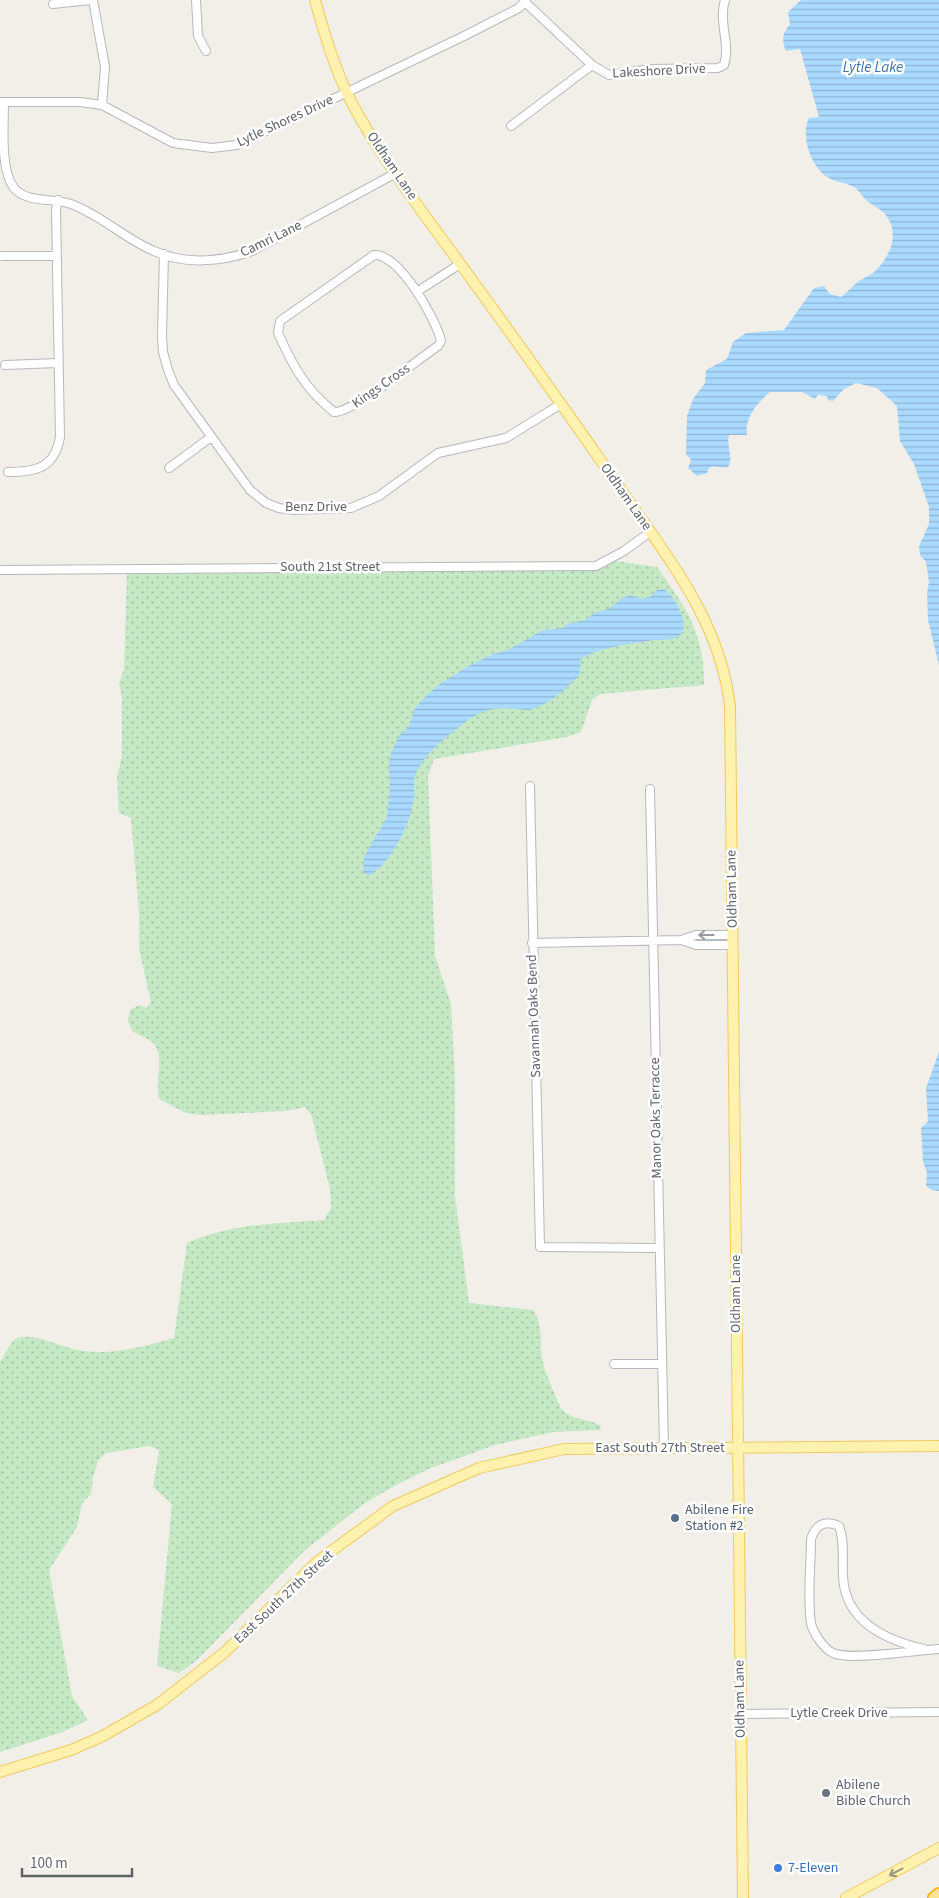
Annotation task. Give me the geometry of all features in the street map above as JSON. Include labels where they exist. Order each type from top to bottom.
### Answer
[{"type":"highway","points":[[934,1898],[939,1894]]},
{"type":"main road","name":"Oldham Lane","points":[[314,0],[332,58],[359,116],[396,173],[561,404],[694,596],[717,644],[726,673],[730,706],[736,1448],[743,1898]]},
{"type":"main road","name":"East South 27th Street","points":[[0,1772],[71,1750],[101,1737],[157,1705],[225,1652],[318,1561],[394,1506],[479,1468],[555,1451],[664,1447],[939,1446]]},
{"type":"main road","points":[[846,1898],[939,1848]]},
{"type":"street","points":[[53,4],[91,0],[104,67],[102,105]]},
{"type":"street","points":[[196,0],[198,36],[206,51]]},
{"type":"street","name":"Lakeshore Drive","points":[[526,1],[592,65],[609,75],[650,69],[718,68],[724,65],[726,59],[722,20],[725,0]]},
{"type":"street","name":"Lytle Shores Drive","points":[[2,102],[80,102],[102,105],[173,143],[212,148],[237,145],[519,8],[526,1]]},
{"type":"street","points":[[511,126],[592,65]]},
{"type":"street","name":"Camri Lane","points":[[2,102],[4,169],[14,189],[24,196],[58,200],[88,212],[154,251],[196,260],[233,257],[285,234],[396,173]]},
{"type":"street","points":[[8,472],[26,472],[49,463],[56,456],[60,437],[56,256],[56,209],[58,200]]},
{"type":"street","name":"Benz Drive","points":[[164,254],[163,352],[174,385],[250,490],[266,503],[293,510],[338,510],[351,508],[379,496],[438,453],[506,438],[561,404]]},
{"type":"street","name":"Kings Cross","points":[[374,255],[386,257],[418,291],[440,336],[441,341],[438,346],[360,402],[343,411],[334,412],[304,383],[295,371],[278,333],[280,322],[374,255]]},
{"type":"street","points":[[2,256],[56,256]]},
{"type":"street","points":[[418,291],[460,264]]},
{"type":"street","points":[[5,365],[58,363]]},
{"type":"street","points":[[169,468],[211,437]]},
{"type":"street","name":"South 21st Street","points":[[0,570],[596,566],[624,551],[650,532]]},
{"type":"street","name":"Savannah Oaks Bend","points":[[530,786],[540,1247],[659,1248]]},
{"type":"street","name":"Manor Oaks Terracce","points":[[650,789],[664,1447]]},
{"type":"street","points":[[532,943],[681,940],[696,935],[733,940]]},
{"type":"street","points":[[614,1364],[662,1364]]},
{"type":"street","points":[[924,1649],[900,1644],[882,1636],[858,1615],[849,1604],[844,1588],[843,1535],[839,1526],[830,1522],[821,1524],[814,1530],[811,1539],[811,1625],[825,1647],[834,1654],[850,1655],[878,1655],[938,1648]]},
{"type":"street","name":"Lytle Creek Drive","points":[[740,1714],[939,1712]]},
{"type":"green space","points":[[615,561],[657,567],[677,595],[692,622],[701,651],[704,685],[600,694],[592,700],[581,732],[567,737],[434,759],[428,776],[435,956],[451,1004],[455,1080],[455,1196],[469,1303],[533,1310],[539,1322],[544,1367],[560,1406],[570,1416],[601,1426],[600,1430],[553,1432],[495,1445],[431,1468],[365,1503],[305,1550],[196,1661],[179,1673],[157,1666],[172,1504],[153,1487],[159,1450],[149,1446],[106,1453],[98,1461],[93,1477],[91,1494],[82,1503],[77,1527],[49,1570],[72,1696],[88,1720],[60,1733],[0,1752],[0,1362],[9,1347],[17,1338],[27,1337],[76,1350],[107,1352],[130,1349],[174,1338],[187,1243],[204,1236],[238,1228],[324,1220],[331,1208],[330,1189],[311,1114],[305,1107],[287,1111],[200,1115],[186,1113],[159,1099],[159,1055],[157,1049],[151,1041],[132,1031],[128,1021],[130,1010],[139,1005],[147,1008],[151,1002],[139,949],[139,912],[131,818],[119,813],[117,778],[122,755],[122,697],[119,684],[124,668],[127,574],[597,569]]},
{"type":"water","name":"Lytle Lake","points":[[801,0],[939,0],[939,665],[928,620],[927,593],[929,582],[926,562],[920,555],[919,546],[929,524],[929,507],[914,464],[900,441],[897,406],[877,388],[856,383],[844,389],[833,401],[828,400],[827,396],[818,395],[815,399],[802,392],[770,392],[753,411],[748,423],[747,435],[729,435],[730,463],[728,467],[710,467],[707,473],[697,476],[688,468],[691,460],[686,454],[687,416],[693,399],[705,383],[706,370],[727,359],[733,342],[746,333],[784,330],[814,288],[824,286],[830,294],[841,297],[880,266],[889,253],[893,237],[890,221],[881,210],[867,201],[854,187],[832,180],[817,167],[812,159],[807,142],[807,125],[809,118],[819,117],[800,49],[786,51],[783,40],[784,33],[790,24],[788,12]]},
{"type":"water","points":[[664,589],[674,600],[682,617],[684,627],[680,635],[672,639],[626,644],[595,652],[580,660],[580,672],[572,683],[561,693],[541,705],[529,710],[503,708],[490,710],[479,714],[452,732],[430,752],[415,776],[412,809],[399,842],[377,870],[369,876],[363,872],[364,857],[387,817],[391,753],[399,736],[408,728],[415,708],[425,697],[437,686],[465,668],[493,654],[508,650],[543,630],[563,628],[567,624],[585,620],[596,612],[609,609],[622,598],[630,595],[642,599],[650,597],[657,590]]},
{"type":"water","points":[[939,1052],[939,1191],[932,1190],[926,1186],[927,1173],[923,1161],[921,1128],[928,1121],[926,1088]]},
{"type":"place","name":"Abilene Fire Station #2","points":[[675,1518]]},
{"type":"place","name":"Abilene Bible Church","points":[[826,1793]]},
{"type":"place","name":"7-Eleven","points":[[778,1868]]}]
